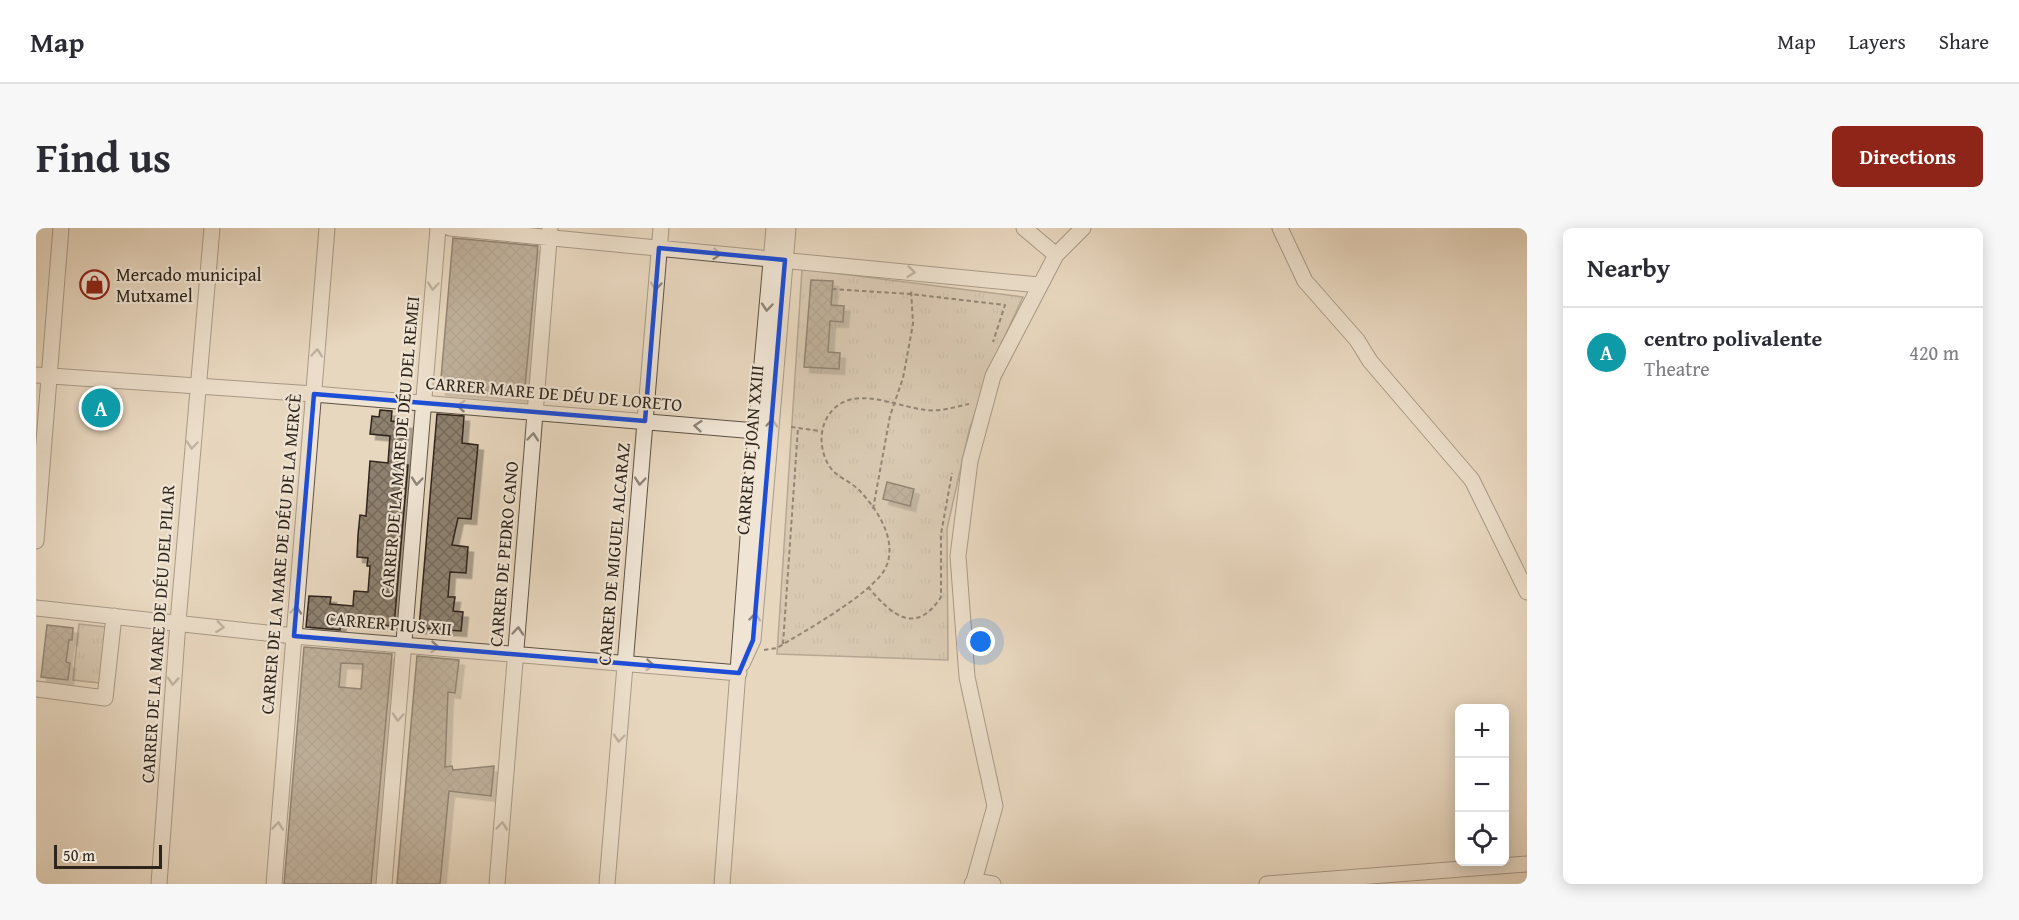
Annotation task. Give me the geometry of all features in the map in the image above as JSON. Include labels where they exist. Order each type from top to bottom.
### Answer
[{"type":"street","points":[[36,541],[42,375],[61,228]]},
{"type":"street","name":"CARRER DE LA MARE DE DÉU DEL PILAR","points":[[159,884],[177,622],[212,228]]},
{"type":"street","name":"CARRER DE LA MARE DE DÉU DE LA MERCÈ","points":[[274,884],[327,228]]},
{"type":"street","name":"CARRER DE LA MARE DE DÉU DEL REMEI","points":[[384,884],[438,228]]},
{"type":"street","points":[[450,228],[550,233],[659,248],[1039,285]]},
{"type":"street","name":"CARRER DE MIGUEL ALCARAZ","points":[[607,884],[661,228]]},
{"type":"street","name":"CARRER DE JOAN XXIII","points":[[739,672],[753,640],[778,260],[774,228]]},
{"type":"street","name":"CARRER DE JOAN XXIII","points":[[722,884],[756,431],[778,260],[788,228]]},
{"type":"street","points":[[1024,228],[1056,255]]},
{"type":"street","points":[[993,884],[973,882],[995,806],[967,676],[958,556],[970,461],[993,376],[1056,255],[1083,228]]},
{"type":"street","points":[[1280,228],[1305,281],[1357,340],[1370,361],[1472,480],[1527,592]]},
{"type":"street","name":"CARRER DE PEDRO CANO","points":[[497,884],[550,233]]},
{"type":"street","name":"CARRER MARE DE DÉU DE LORETO","points":[[42,375],[314,394],[756,431]]},
{"type":"street","name":"CARRER PIUS XII","points":[[36,608],[294,636],[739,672]]},
{"type":"street","points":[[36,689],[105,698],[114,616]]},
{"type":"street","points":[[1267,884],[1527,864]]},
{"type":"path","points":[[832,289],[910,294],[1005,305],[992,346]]},
{"type":"path","points":[[873,510],[894,404],[903,378],[914,324],[910,294]]},
{"type":"path","points":[[798,428],[783,644],[868,587],[885,569],[890,555],[890,540],[873,510],[859,491],[840,477],[827,463],[821,431],[829,414],[839,405],[854,399],[938,411],[972,403],[969,412]]},
{"type":"path","points":[[790,427],[821,431]]},
{"type":"path","points":[[868,587],[894,614],[911,620],[923,616],[936,604],[940,597],[941,534],[954,468]]},
{"type":"highlighted area","points":[[659,248],[785,260],[753,640],[739,673],[294,636],[314,394],[645,421]]},
{"type":"green space","points":[[802,269],[1023,297],[991,366],[969,431],[947,529],[948,660],[777,654]]},
{"type":"green space","points":[[79,624],[115,628],[108,684],[73,680]]},
{"type":"building","points":[[453,238],[538,246],[524,397],[440,390]]},
{"type":"building","points":[[811,280],[833,281],[831,305],[844,306],[843,322],[830,321],[828,352],[840,353],[839,369],[804,367]]},
{"type":"building","points":[[380,410],[392,411],[391,421],[407,423],[404,465],[408,465],[394,626],[341,622],[340,630],[306,627],[309,596],[331,597],[330,604],[353,606],[354,591],[368,592],[370,566],[367,566],[368,558],[357,557],[358,535],[360,515],[366,516],[370,461],[388,463],[390,436],[370,434],[372,416],[379,417]]},
{"type":"building","points":[[437,414],[464,416],[462,443],[478,445],[471,519],[458,518],[452,545],[468,547],[466,573],[450,572],[448,597],[455,597],[453,611],[463,612],[461,631],[419,628]]},
{"type":"building","points":[[887,482],[914,489],[910,506],[883,499]]},
{"type":"building","points":[[47,625],[73,628],[66,662],[70,663],[68,680],[41,677]]},
{"type":"building","points":[[304,647],[392,654],[371,884],[284,884]],"holes":[[[341,663],[363,664],[361,689],[339,687]]]},
{"type":"building","points":[[417,656],[459,660],[455,693],[448,692],[445,767],[452,766],[453,770],[494,766],[491,796],[449,791],[440,884],[397,884]]},
{"type":"place","name":"Mercado municipal Mutxamel","points":[[95,285]]},
{"type":"place","name":"centro polivalente","points":[[101,408]]}]
